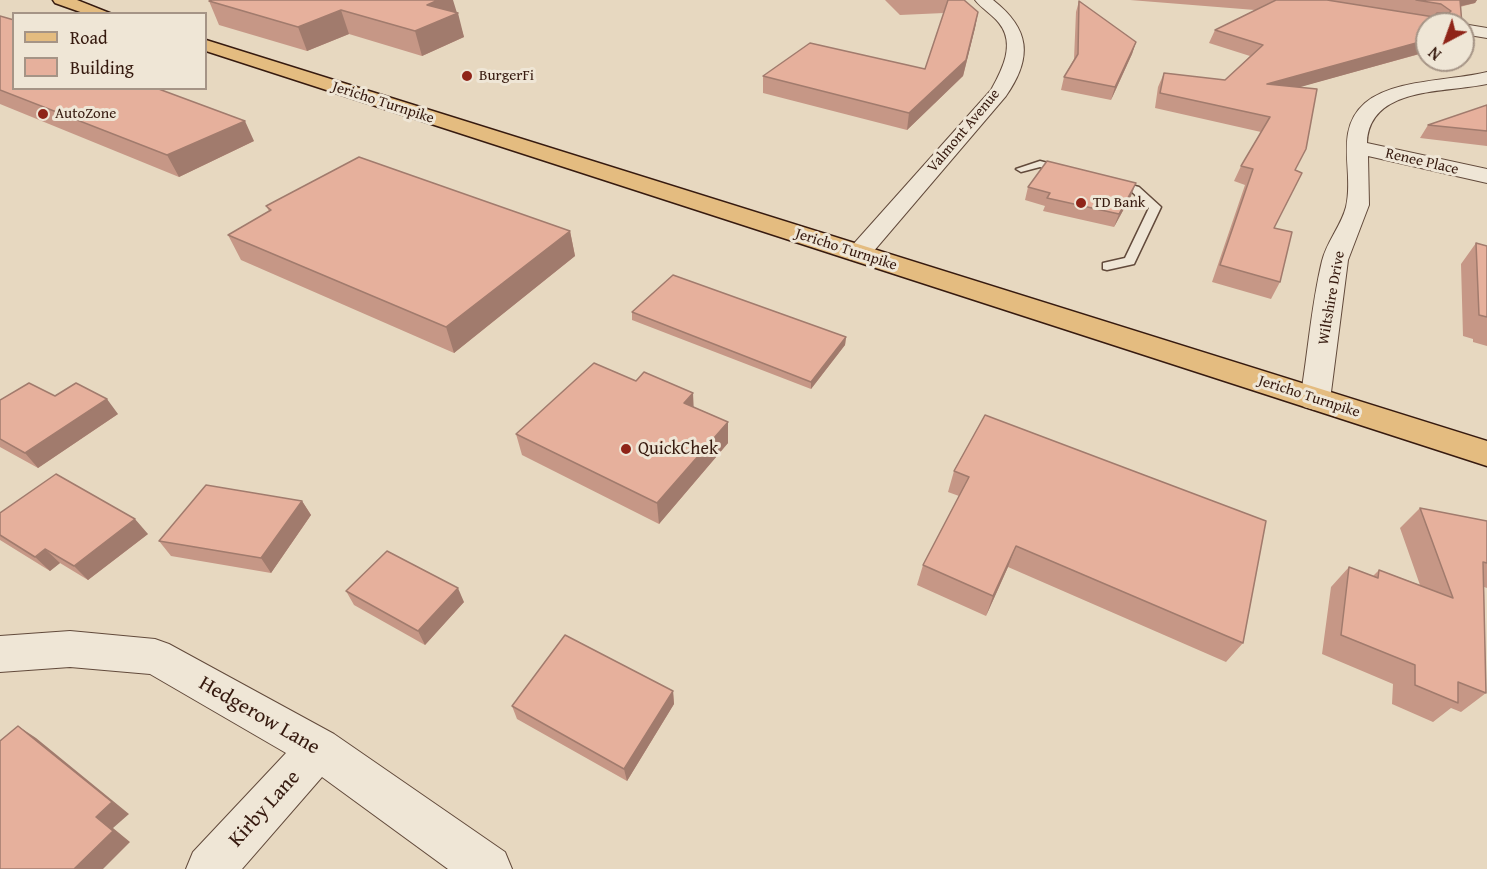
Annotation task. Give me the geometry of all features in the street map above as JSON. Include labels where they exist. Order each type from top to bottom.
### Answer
[{"type":"main road","points":[[61,0],[98,12]]},
{"type":"main road","name":"Jericho Turnpike","points":[[207,45],[1487,454]]},
{"type":"street","name":"Valmont Avenue","points":[[858,254],[999,92],[1012,69],[1018,46],[1011,25],[983,0]]},
{"type":"street","name":"Wiltshire Drive","points":[[1315,400],[1335,258],[1357,212],[1359,197],[1356,147],[1360,122],[1372,106],[1399,95],[1487,78]]},
{"type":"street","name":"Renee Place","points":[[1356,147],[1487,176]]},
{"type":"street","name":"Hedgerow Lane","points":[[0,654],[70,648],[155,657],[320,749],[488,869]]},
{"type":"street","name":"Kirby Lane","points":[[210,869],[320,749]]},
{"type":"lane","points":[[1021,169],[1040,164],[1072,172]]},
{"type":"lane","points":[[1103,181],[1135,189],[1155,207],[1130,261],[1107,266]]},
{"type":"building","points":[[438,0],[427,5],[458,13],[415,31],[341,10],[298,27],[209,1]]},
{"type":"building","points":[[948,0],[964,0],[978,12],[966,60],[909,113],[763,76],[810,43],[925,69]]},
{"type":"building","points":[[1276,0],[1327,0],[1415,14],[1415,43],[1267,84],[1317,89],[1306,149],[1295,170],[1302,173],[1274,228],[1292,232],[1280,282],[1220,265],[1253,169],[1241,166],[1270,117],[1160,93],[1164,73],[1225,80],[1263,45],[1215,30]]},
{"type":"building","points":[[1416,0],[1460,0],[1461,12],[1450,12],[1441,4]]},
{"type":"building","points":[[1079,1],[1136,42],[1115,87],[1064,77],[1078,54]]},
{"type":"building","points":[[0,16],[12,19],[12,90],[161,90],[245,121],[167,155],[0,90]]},
{"type":"building","points":[[1487,105],[1487,131],[1428,125]]},
{"type":"building","points":[[359,157],[570,231],[446,327],[228,235],[271,210],[266,206]]},
{"type":"building","points":[[1047,161],[1136,183],[1119,214],[1047,198],[1050,193],[1028,187]]},
{"type":"building","points":[[1476,243],[1487,246],[1487,317],[1479,315]]},
{"type":"building","points":[[673,275],[846,337],[811,382],[632,312]]},
{"type":"building","name":"QuickChek","points":[[594,363],[636,381],[644,372],[693,393],[684,403],[728,422],[657,503],[516,434]]},
{"type":"building","points":[[29,383],[55,396],[76,383],[107,399],[25,453],[0,439],[0,400]]},
{"type":"building","points":[[985,415],[1266,521],[1243,643],[1016,546],[993,596],[923,565],[969,477],[954,471]]},
{"type":"building","points":[[56,474],[135,519],[74,566],[45,549],[35,557],[0,535],[0,513]]},
{"type":"building","points":[[206,485],[302,501],[261,558],[159,541]]},
{"type":"building","points":[[1420,508],[1487,521],[1487,563],[1483,562],[1486,693],[1458,682],[1458,703],[1415,685],[1415,665],[1341,635],[1349,567],[1378,578],[1379,570],[1453,598]]},
{"type":"building","points":[[387,551],[458,588],[418,631],[346,591]]},
{"type":"building","points":[[565,635],[673,691],[624,769],[512,706]]},
{"type":"building","points":[[18,726],[112,802],[96,817],[113,831],[74,869],[0,869],[0,741]]},
{"type":"place","name":"BurgerFi","points":[[467,76]]},
{"type":"place","name":"AutoZone","points":[[43,114]]},
{"type":"place","name":"TD Bank","points":[[1081,203]]},
{"type":"place","name":"QuickChek","points":[[626,449]]}]
